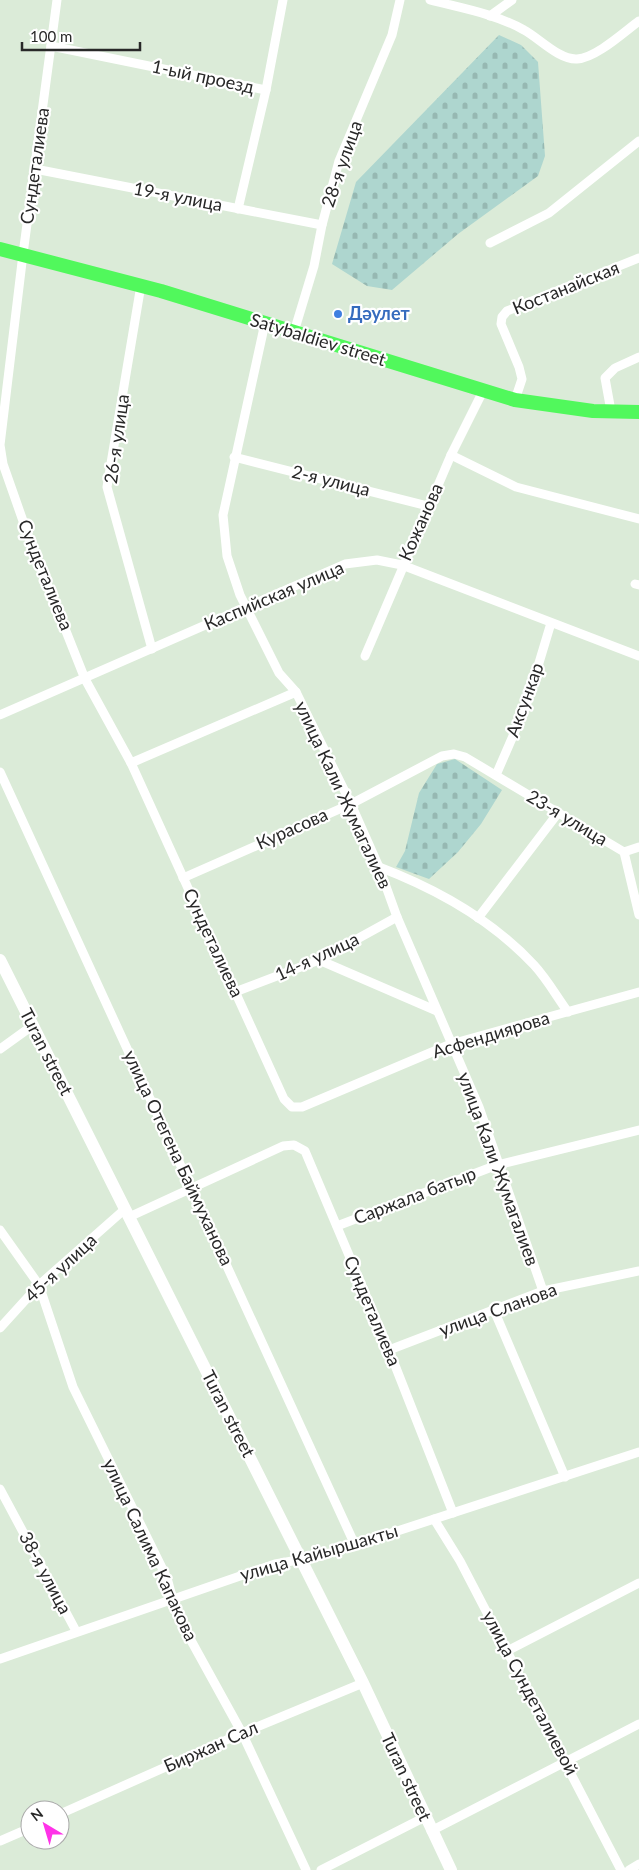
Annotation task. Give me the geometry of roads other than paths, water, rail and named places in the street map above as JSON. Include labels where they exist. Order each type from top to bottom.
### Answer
[{"type":"main road","name":"Satybaldiev street","points":[[0,248],[141,285],[515,400],[611,411],[639,412]]},
{"type":"street","name":"Сундеталиева","points":[[57,0],[0,445],[3,464],[29,538],[85,679],[131,763],[284,1099],[292,1107]]},
{"type":"street","points":[[238,209],[266,90],[283,0]]},
{"type":"street","name":"28-я улица","points":[[294,332],[314,266],[322,225],[339,161],[392,35],[400,0]]},
{"type":"street","points":[[430,0],[490,16],[524,30],[564,55],[577,59],[608,44],[639,21]]},
{"type":"street","points":[[490,16],[512,0]]},
{"type":"street","name":"1-ый проезд","points":[[51,46],[266,90]]},
{"type":"street","points":[[490,243],[549,213],[639,141]]},
{"type":"street","name":"19-я улица","points":[[35,169],[322,225]]},
{"type":"street","name":"Костанайская","points":[[515,400],[522,379],[501,324],[502,317],[507,311],[639,258]]},
{"type":"street","name":"26-я улица","points":[[141,285],[108,487],[152,649]]},
{"type":"street","name":"улица Кали Жумагалиев","points":[[265,323],[234,457],[223,515],[227,556],[240,595],[279,673],[296,692],[351,804],[379,867],[397,917],[479,1108],[543,1290]]},
{"type":"street","points":[[611,411],[605,378],[615,368],[639,358]]},
{"type":"street","name":"Кожанова","points":[[365,656],[428,506],[483,391]]},
{"type":"street","points":[[451,455],[516,487],[639,520]]},
{"type":"street","name":"2-я улица","points":[[234,457],[428,506]]},
{"type":"street","name":"Каспийская улица","points":[[0,715],[345,564],[377,560],[402,565],[639,656]]},
{"type":"street","name":"Аксункар","points":[[496,775],[526,706],[551,623]]},
{"type":"street","points":[[131,763],[296,692]]},
{"type":"street","name":"23-я улица","points":[[454,754],[465,757],[624,852],[639,915]]},
{"type":"street","name":"Курасова","points":[[183,878],[351,804],[442,756],[454,754]]},
{"type":"street","name":"улица Отегена Баймуханова","points":[[0,772],[193,1188],[354,1545]]},
{"type":"street","points":[[478,918],[558,813]]},
{"type":"street","points":[[624,852],[639,847]]},
{"type":"street","points":[[379,867],[440,893],[500,933],[535,966],[568,1012]]},
{"type":"street","name":"14-я улица","points":[[235,992],[319,960],[397,917]]},
{"type":"street","name":"Turan street","points":[[0,960],[363,1683],[451,1870]]},
{"type":"street","points":[[319,960],[437,1011]]},
{"type":"street","name":"Асфендиярова","points":[[292,1107],[302,1108],[452,1044],[639,992]]},
{"type":"street","points":[[0,1049],[32,1026]]},
{"type":"street","name":"Саржала батыр","points":[[337,1226],[498,1165],[639,1130]]},
{"type":"street","name":"Сундеталиева","points":[[127,1213],[193,1188],[283,1146],[294,1145],[305,1151],[389,1350],[453,1513]]},
{"type":"street","name":"45-я улица","points":[[0,1328],[39,1285],[127,1213]]},
{"type":"street","name":"улица Салима Капакова","points":[[0,1230],[39,1285],[73,1387],[167,1578],[177,1614],[242,1733],[306,1870]]},
{"type":"street","name":"улица Сланова","points":[[389,1350],[543,1290],[639,1271]]},
{"type":"street","points":[[494,1310],[565,1477]]},
{"type":"street","name":"улица Кайыршакты","points":[[0,1659],[76,1631],[275,1564],[300,1558],[321,1556],[638,1455]]},
{"type":"street","name":"38-я улица","points":[[0,1489],[76,1631]]},
{"type":"street","name":"улица Сундеталиевой","points":[[434,1519],[460,1561],[622,1870]]},
{"type":"street","points":[[507,1651],[639,1583]]},
{"type":"street","name":"Биржан Сал","points":[[70,1810],[242,1733],[363,1683]]},
{"type":"street","points":[[431,1831],[639,1724]]},
{"type":"street","points":[[321,1870],[425,1817]]},
{"type":"street","points":[[0,1841],[20,1832]]},
{"type":"street","points":[[629,1870],[639,1864]]},
{"type":"place","name":"Дәулет","points":[[338,314]]}]
